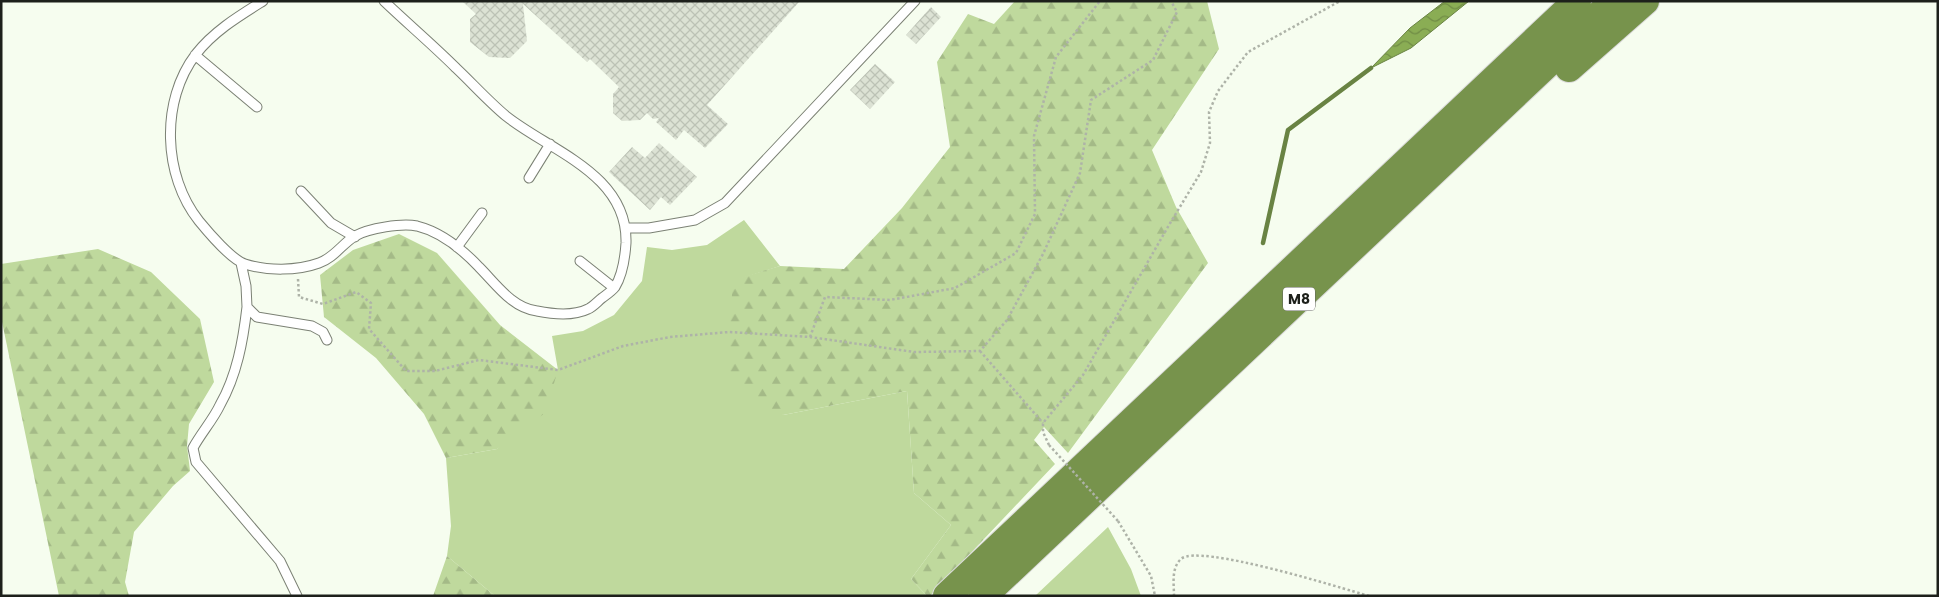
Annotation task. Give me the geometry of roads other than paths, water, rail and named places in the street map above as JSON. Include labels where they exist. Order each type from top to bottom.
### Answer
[{"type":"highway","name":"M8","points":[[947,596],[1577,1]]},
{"type":"highway","name":"M8","points":[[983,596],[1614,1]]},
{"type":"highway","name":"M8","points":[[1103,483],[1645,1]]},
{"type":"lane","points":[[263,1],[227,23],[196,55],[182,78],[173,105],[170,134],[172,162],[180,190],[191,210],[209,234],[241,263],[266,269],[296,268],[319,263],[341,249],[354,237],[372,230],[400,226],[417,226],[443,237],[457,247],[514,303],[532,311],[560,314],[588,310],[614,288],[625,261],[626,228],[615,200],[593,173],[506,116],[384,1]]},
{"type":"lane","points":[[626,228],[649,228],[695,220],[725,203],[915,1]]},
{"type":"lane","points":[[196,55],[256,108]]},
{"type":"lane","points":[[529,178],[550,144]]},
{"type":"lane","points":[[301,191],[331,224],[354,237]]},
{"type":"lane","points":[[457,247],[482,213]]},
{"type":"lane","points":[[580,261],[614,288]]},
{"type":"lane","points":[[241,263],[246,286],[247,307],[241,351],[221,404],[193,448],[196,462],[280,561],[297,596]]},
{"type":"lane","points":[[247,307],[257,317],[312,326],[323,332],[327,340]]},
{"type":"water","points":[[1445,1],[1469,1],[1411,48],[1371,68],[1410,28]]},
{"type":"waterway","points":[[1263,243],[1288,130],[1371,68]]}]
